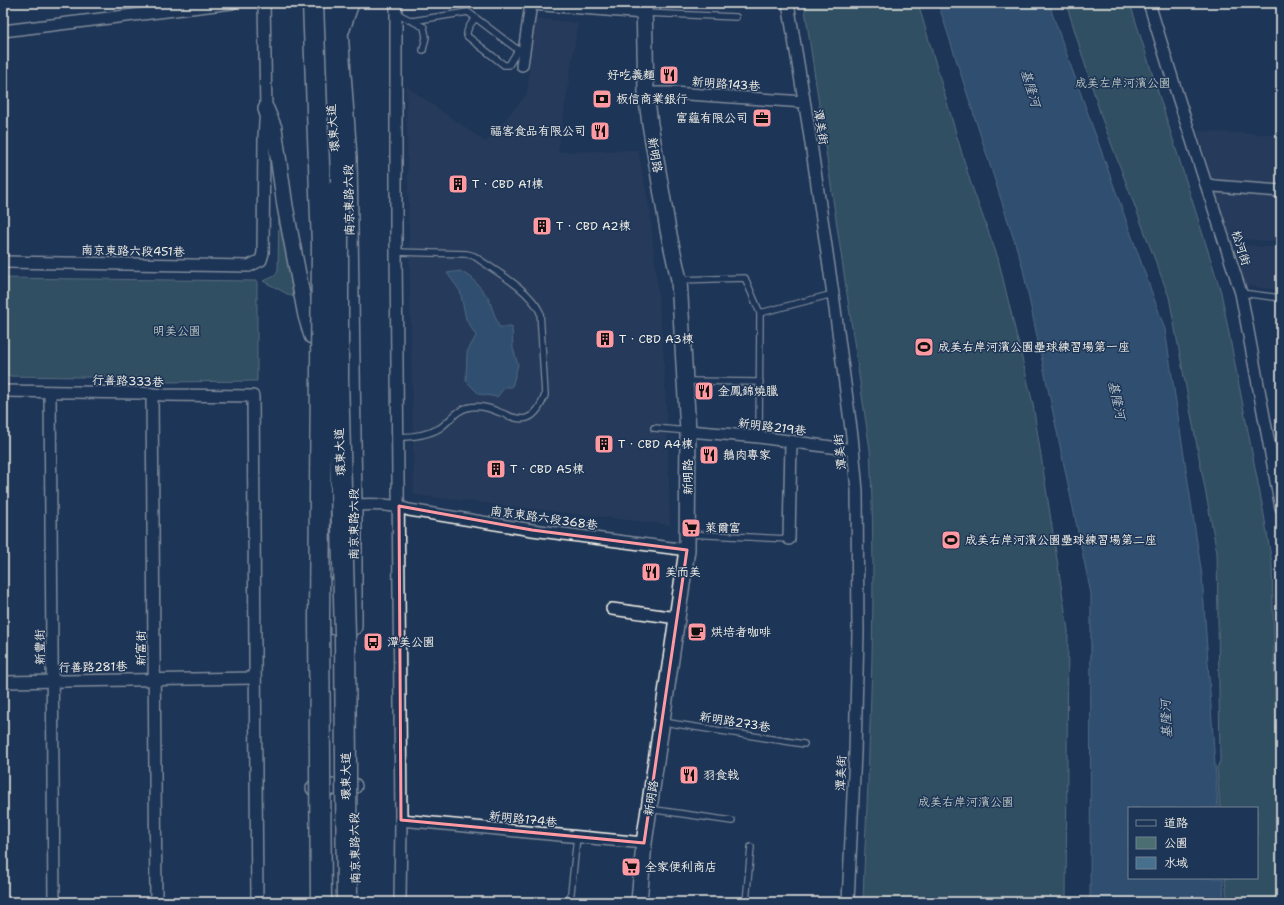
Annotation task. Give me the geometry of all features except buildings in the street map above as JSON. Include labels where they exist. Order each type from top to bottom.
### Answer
[{"type":"highway","name":"環東大道","points":[[313,3],[322,245],[319,570],[321,902]]},
{"type":"highway","name":"環東大道","points":[[324,3],[338,189],[338,378],[345,643],[347,902]]},
{"type":"highway","points":[[335,902],[333,624],[343,562]]},
{"type":"highway","points":[[319,570],[333,624]]},
{"type":"main road","points":[[315,902],[315,508],[312,336],[314,319],[315,183],[318,115],[322,73],[320,3]]},
{"type":"main road","name":"南京東路六段","points":[[338,3],[349,157],[354,505],[354,786],[356,902]]},
{"type":"main road","points":[[341,31],[351,3]]},
{"type":"main road","name":"新明路","points":[[638,902],[644,843],[687,550],[688,431],[679,280],[668,230],[646,93],[644,8]]},
{"type":"main road","points":[[266,109],[274,128],[285,206],[306,316],[312,336]]},
{"type":"main road","points":[[314,788],[354,786]]},
{"type":"street","points":[[3,31],[232,3]]},
{"type":"street","points":[[264,3],[266,109]]},
{"type":"street","name":"潭美街","points":[[788,3],[833,294],[857,491],[858,634],[855,753],[848,902]]},
{"type":"street","name":"松河街","points":[[1149,3],[1241,293],[1281,508]]},
{"type":"street","points":[[522,65],[531,4],[644,8]]},
{"type":"street","points":[[396,8],[396,252],[401,820],[400,902]]},
{"type":"street","name":"新明路143巷","points":[[646,93],[674,93],[804,102]]},
{"type":"street","name":"南京東路六段451巷","points":[[3,262],[249,266],[260,260],[263,253],[264,137],[266,109]]},
{"type":"street","points":[[1206,184],[1214,186],[1281,190]]},
{"type":"street","name":"行善路333巷","points":[[3,391],[253,396],[255,678]]},
{"type":"street","name":"新豐街","points":[[50,392],[54,902]]},
{"type":"street","name":"新富街","points":[[152,394],[156,902]]},
{"type":"street","name":"新明路219巷","points":[[688,431],[759,437],[853,450]]},
{"type":"street","points":[[790,539],[791,442]]},
{"type":"street","name":"南京東路六段368巷","points":[[315,508],[354,505],[398,506],[409,510],[532,530],[687,550]]},
{"type":"street","points":[[612,609],[677,618]]},
{"type":"street","points":[[255,678],[257,902]]},
{"type":"street","name":"行善路281巷","points":[[3,682],[255,678]]},
{"type":"street","name":"新明路174巷","points":[[401,820],[644,843]]},
{"type":"lane","points":[[517,3],[531,4]]},
{"type":"lane","points":[[396,8],[412,21],[424,27],[426,37],[423,50]]},
{"type":"lane","points":[[644,8],[736,17]]},
{"type":"lane","points":[[412,21],[468,12],[476,18],[518,50],[509,65],[504,65],[467,36],[466,33],[469,26],[476,18]]},
{"type":"lane","points":[[396,252],[467,254],[474,256],[523,290],[536,304],[540,312],[545,395],[542,406],[533,415],[526,418],[515,419],[490,407],[470,407],[455,414],[441,427],[430,433],[398,437]]},
{"type":"lane","points":[[679,280],[745,278],[760,313],[759,437]]},
{"type":"lane","points":[[1241,293],[1281,298]]},
{"type":"lane","points":[[760,313],[833,294]]},
{"type":"lane","points":[[685,381],[760,382]]},
{"type":"lane","points":[[654,428],[688,431]]},
{"type":"lane","points":[[687,534],[790,539]]},
{"type":"lane","name":"新明路273巷","points":[[662,722],[804,744]]},
{"type":"lane","points":[[649,809],[732,822]]},
{"type":"lane","points":[[570,902],[577,837]]},
{"type":"lane","points":[[746,902],[752,847]]},
{"type":"highlighted area","points":[[399,506],[532,530],[687,550],[644,843],[401,820]]},
{"type":"shaded area","points":[[535,18],[578,23],[558,152],[638,150],[650,210],[663,345],[670,525],[414,495],[406,86],[486,142],[527,94]]},
{"type":"shaded area","points":[[1198,131],[1281,135],[1281,242],[1229,238]]},
{"type":"shaded area","points":[[1235,244],[1281,248],[1281,290],[1246,286]]},
{"type":"green space","name":"成美右岸河濱公園","points":[[804,3],[918,3],[970,181],[998,258],[1033,404],[1068,630],[1066,902],[863,902],[872,638],[873,525],[870,450]]},
{"type":"green space","name":"成美左岸河濱公園","points":[[1066,3],[1130,3],[1221,292],[1272,563],[1280,902],[1227,902],[1225,879],[1258,879],[1258,807],[1220,807],[1217,768],[1220,761],[1217,553],[1169,297],[1102,119]]},
{"type":"green space","points":[[279,209],[293,297],[263,281],[272,277],[278,270]]},
{"type":"green space","name":"明美公園","points":[[3,278],[257,281],[257,381],[168,382],[156,378],[3,376]]},
{"type":"water","name":"基隆河","points":[[938,3],[1050,3],[1052,13],[1165,329],[1202,575],[1218,807],[1128,807],[1128,879],[1223,879],[1224,902],[1090,902],[1091,594],[1022,265]]},
{"type":"water","points":[[460,271],[472,278],[488,297],[499,327],[512,327],[513,348],[518,365],[512,387],[505,387],[497,397],[479,394],[466,381],[467,352],[476,336],[466,319],[460,291],[447,273]]},
{"type":"place","name":"好吃義麵","points":[[669,75]]},
{"type":"place","name":"板信商業銀行","points":[[602,99]]},
{"type":"place","name":"富蘊有限公司","points":[[762,118]]},
{"type":"place","name":"福客食品有限公司","points":[[600,131]]},
{"type":"place","name":"T．CBD A1棟","points":[[458,184]]},
{"type":"place","name":"T．CBD A2棟","points":[[542,226]]},
{"type":"place","name":"T．CBD A3棟","points":[[605,339]]},
{"type":"place","name":"成美右岸河濱公園壘球練習場第一座","points":[[924,347]]},
{"type":"place","name":"金鳳錦燒臘","points":[[704,391]]},
{"type":"place","name":"T．CBD A4棟","points":[[604,444]]},
{"type":"place","name":"鵝肉專家","points":[[709,455]]},
{"type":"place","name":"T．CBD A5棟","points":[[496,469]]},
{"type":"place","name":"萊爾富","points":[[691,528]]},
{"type":"place","name":"成美右岸河濱公園壘球練習場第二座","points":[[951,540]]},
{"type":"place","name":"美而美","points":[[651,572]]},
{"type":"place","name":"烘培者咖啡","points":[[697,632]]},
{"type":"place","name":"潭美公園","points":[[373,642]]},
{"type":"place","name":"羽食戟","points":[[689,775]]},
{"type":"place","name":"全家便利商店","points":[[631,867]]}]
